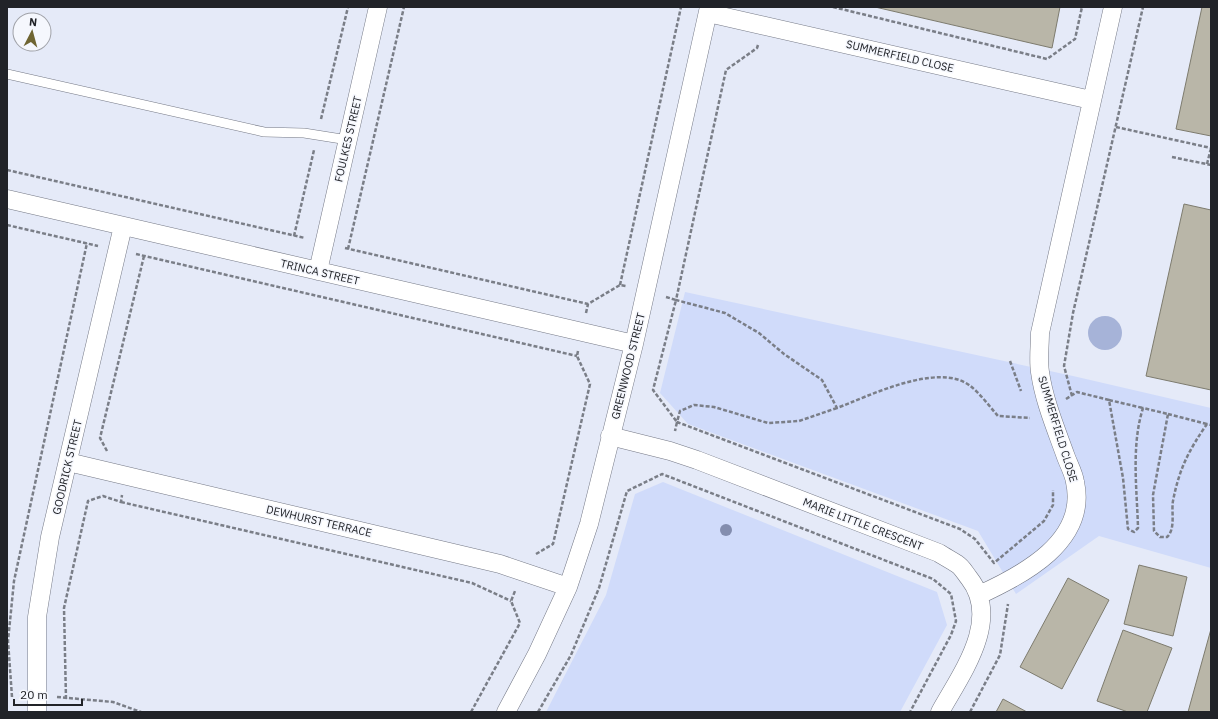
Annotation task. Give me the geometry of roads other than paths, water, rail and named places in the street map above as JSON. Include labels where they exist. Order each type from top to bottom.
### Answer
[{"type":"street","name":"FOULKES STREET","points":[[318,271],[378,7]]},
{"type":"street","name":"SUMMERFIELD CLOSE","points":[[979,596],[1015,579],[1059,544],[1069,529],[1075,511],[1076,483],[1049,410],[1040,372],[1040,333],[1113,7]]},
{"type":"street","name":"SUMMERFIELD CLOSE","points":[[709,10],[763,25],[1091,100]]},
{"type":"street","name":"GREENWOOD STREET","points":[[506,712],[568,588],[589,524],[634,344],[709,10]]},
{"type":"street","name":"TRINCA STREET","points":[[7,199],[634,344]]},
{"type":"street","name":"GOODRICK STREET","points":[[37,712],[37,617],[50,537],[124,226]]},
{"type":"street","name":"MARIE LITTLE CRESCENT","points":[[610,436],[670,451],[697,460],[938,553],[958,565],[974,584],[979,596],[982,622],[974,648],[940,712]]},
{"type":"street","name":"DEWHURST TERRACE","points":[[68,462],[500,564],[568,588]]},
{"type":"lane","points":[[7,74],[264,132],[304,133],[348,140]]}]
